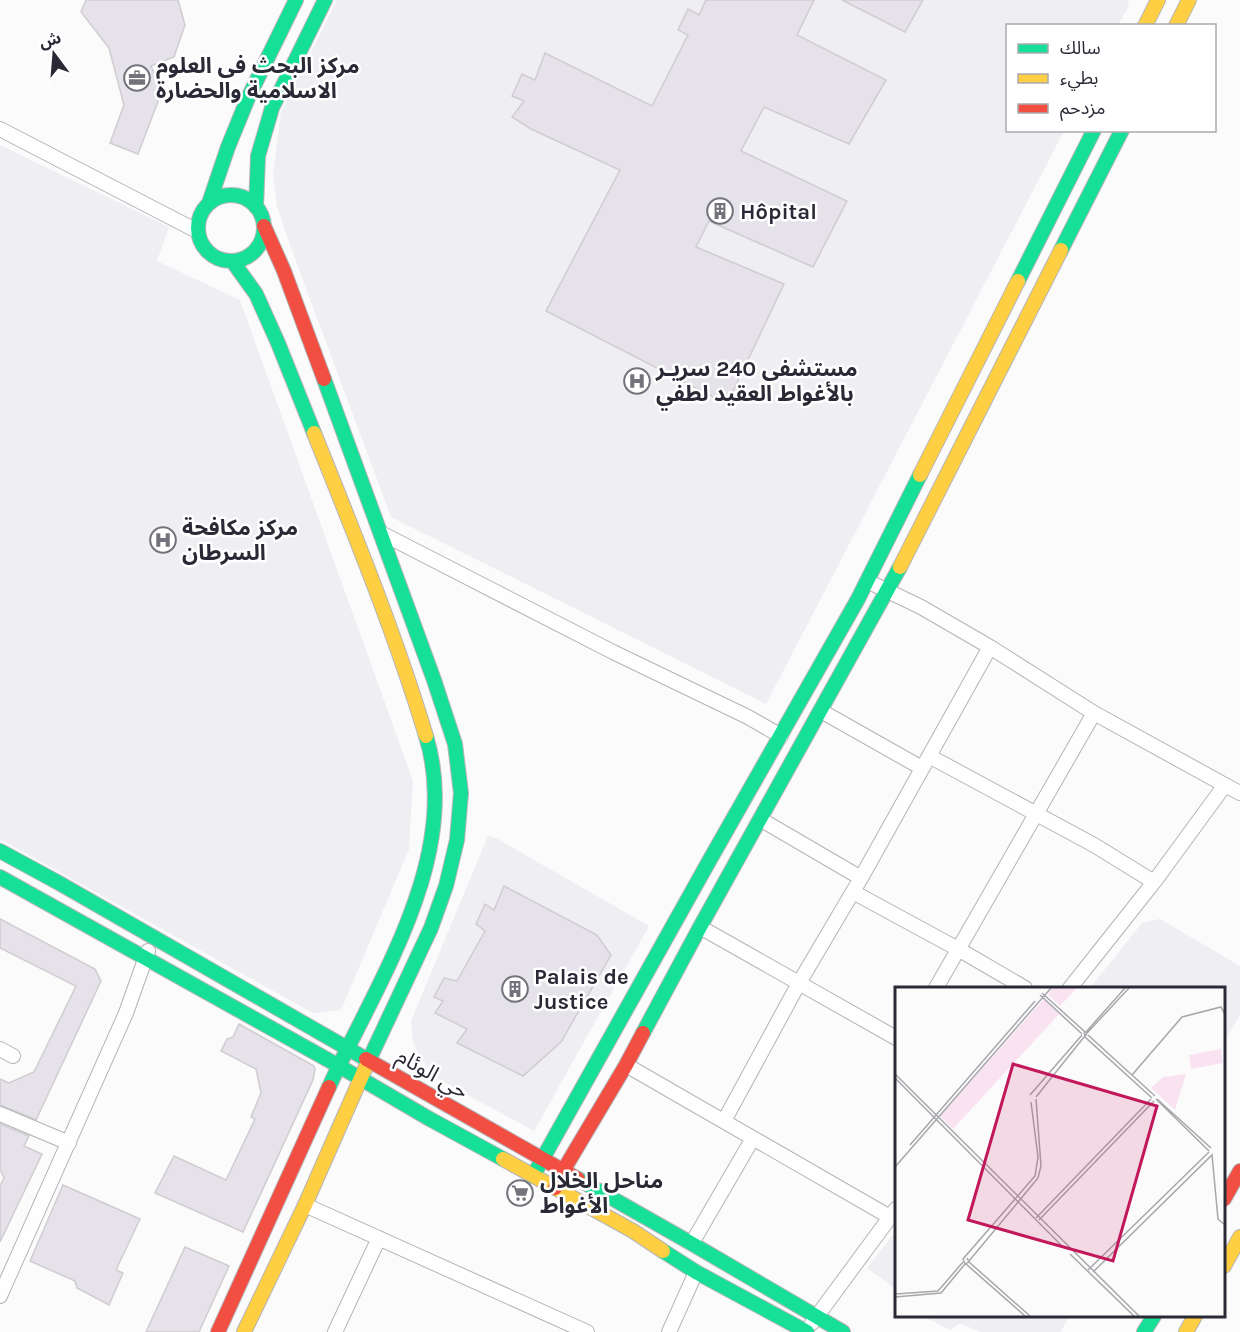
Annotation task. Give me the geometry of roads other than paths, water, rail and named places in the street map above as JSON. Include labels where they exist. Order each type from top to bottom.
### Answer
[{"type":"street","points":[[209,203],[244,108],[296,0]]},
{"type":"street","points":[[256,207],[258,156],[272,108],[326,0]]},
{"type":"street","points":[[1146,24],[1158,0]]},
{"type":"street","points":[[1177,24],[1188,0]]},
{"type":"street","points":[[0,129],[197,231]]},
{"type":"street","points":[[533,1176],[858,599],[1093,132]]},
{"type":"street","points":[[555,1188],[626,1065],[700,927],[888,591],[1121,132]]},
{"type":"street","points":[[244,1332],[305,1205],[360,1079],[431,928],[446,886],[457,840],[461,793],[456,744],[421,642],[284,271],[264,226],[262,215],[248,200],[239,196],[218,197],[202,211],[197,231],[205,250],[213,257],[233,262],[252,254],[259,246],[264,226]]},
{"type":"street","points":[[218,1332],[339,1066],[390,963],[422,879],[432,836],[435,806],[430,749],[409,680],[348,517],[282,353],[256,294],[233,262]]},
{"type":"street","points":[[381,533],[613,652],[748,717],[781,736]]},
{"type":"street","points":[[867,581],[990,647],[1094,713],[1240,793]]},
{"type":"street","points":[[724,1121],[799,983],[861,878],[990,647]]},
{"type":"street","points":[[821,711],[1036,813],[1154,882]]},
{"type":"street","points":[[937,987],[1094,713]]},
{"type":"street","points":[[1071,987],[1154,882],[1225,785]]},
{"type":"street","points":[[760,819],[861,878]]},
{"type":"street","name":"حي الوئام","points":[[0,851],[692,1243],[843,1332]]},
{"type":"street","name":"حي الوئام","points":[[0,877],[633,1231],[696,1272],[806,1332]]},
{"type":"street","points":[[853,892],[1023,987]]},
{"type":"street","points":[[700,927],[895,1037]]},
{"type":"street","points":[[0,1296],[126,1014],[154,938]]},
{"type":"street","points":[[0,1049],[13,1056]]},
{"type":"street","points":[[626,1065],[753,1138],[893,1213],[806,1332]]},
{"type":"street","points":[[0,1114],[69,1143]]},
{"type":"street","points":[[692,1243],[753,1138]]},
{"type":"street","points":[[1225,1197],[1240,1171]]},
{"type":"street","points":[[305,1205],[587,1332]]},
{"type":"street","points":[[1225,1264],[1240,1237]]},
{"type":"street","points":[[336,1332],[379,1238]]},
{"type":"street","points":[[669,1332],[696,1272]]},
{"type":"street","points":[[1144,1332],[1153,1317]]},
{"type":"street","points":[[1186,1332],[1194,1317]]},
{"type":"street","points":[[550,1332],[556,1318]]},
{"type":"place","name":"مركز البحث في العلوم الاسلامية والحضارة","points":[[137,78]]},
{"type":"place","name":"Hôpital","points":[[720,211]]},
{"type":"place","name":"مستشفى 240 سريـر بالأغواط العقيد لطفي","points":[[637,381]]},
{"type":"place","name":"مركز مكافحة السرطان","points":[[163,540]]},
{"type":"place","name":"Palais de Justice","points":[[515,989]]},
{"type":"place","name":"مناحل الخلال الأغواط","points":[[520,1193]]}]
